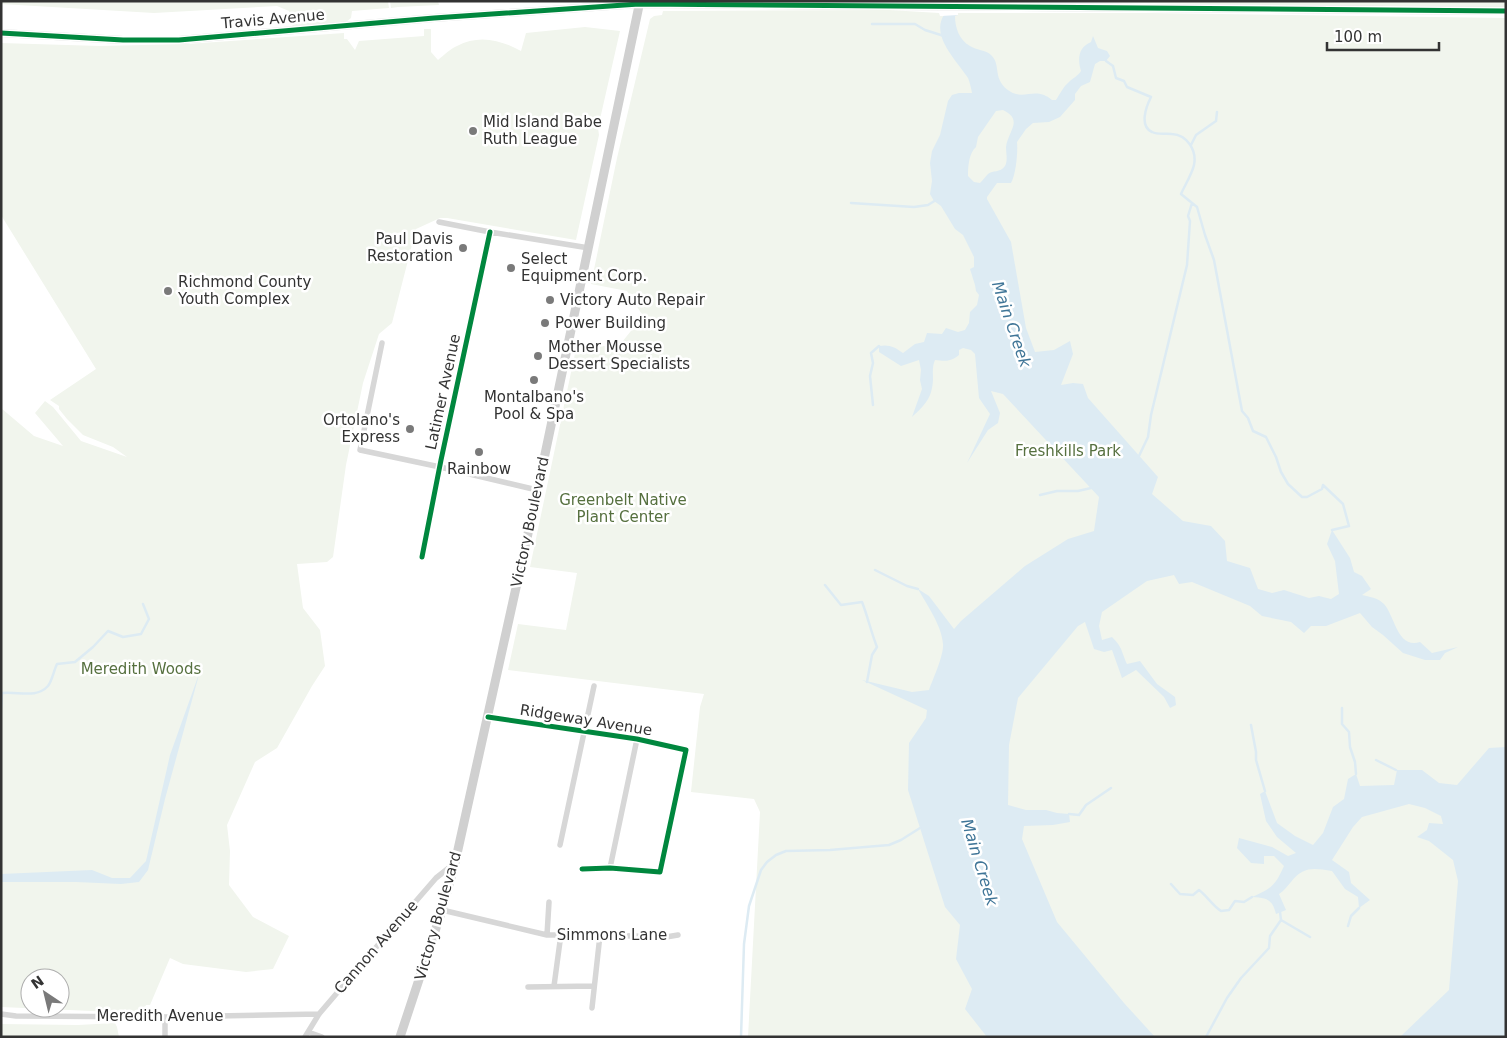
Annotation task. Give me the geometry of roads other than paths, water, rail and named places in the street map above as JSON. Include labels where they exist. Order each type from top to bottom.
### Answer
[{"type":"main road","name":"Victory Boulevard","points":[[400,1037],[442,910],[488,717],[538,490],[640,2]]},
{"type":"street","name":"Travis Avenue","points":[[1,33],[123,40],[179,40],[640,2],[937,7],[1506,11]]},
{"type":"street","points":[[439,222],[589,248]]},
{"type":"street","name":"Latimer Avenue","points":[[422,557],[490,232]]},
{"type":"street","points":[[382,343],[360,450],[538,490]]},
{"type":"street","points":[[560,845],[594,686]]},
{"type":"street","name":"Ridgeway Avenue","points":[[488,717],[637,739],[686,750],[660,872],[610,868],[582,869]]},
{"type":"street","points":[[610,868],[637,739]]},
{"type":"street","name":"Cannon Avenue","points":[[306,1035],[319,1014],[436,878],[454,863]]},
{"type":"street","name":"Simmons Lane","points":[[547,935],[549,902]]},
{"type":"street","name":"Simmons Lane","points":[[442,910],[547,935],[600,934],[666,938],[678,935]]},
{"type":"street","points":[[554,986],[561,934]]},
{"type":"street","points":[[592,1008],[600,934]]},
{"type":"street","points":[[528,987],[594,986]]},
{"type":"street","name":"Meredith Avenue","points":[[1,1014],[16,1016],[165,1017],[319,1014]]},
{"type":"street","points":[[165,1017],[165,1037]]},
{"type":"street","points":[[306,1035],[322,1037]]},
{"type":"water","name":"Main Creek","points":[[958,1],[958,15],[955,16],[955,20],[960,37],[970,46],[991,55],[996,63],[1001,83],[1016,94],[1036,93],[1056,100],[1065,86],[1081,71],[1080,54],[1084,47],[1091,42],[1093,36],[1098,48],[1107,51],[1110,56],[1106,61],[1100,61],[1095,64],[1090,82],[1081,86],[1075,94],[1075,100],[1060,117],[1049,122],[1033,123],[1026,129],[1017,142],[1016,163],[1011,183],[997,183],[987,197],[1011,242],[1026,328],[1035,352],[1054,350],[1070,341],[1073,354],[1061,385],[1083,384],[1088,398],[1158,477],[1152,494],[1183,521],[1211,526],[1225,541],[1227,561],[1250,568],[1258,589],[1272,593],[1284,590],[1309,598],[1319,596],[1331,599],[1339,594],[1335,561],[1327,544],[1332,530],[1350,558],[1354,572],[1362,576],[1371,589],[1362,595],[1377,599],[1384,604],[1401,636],[1406,641],[1412,643],[1420,642],[1432,653],[1458,647],[1445,653],[1440,660],[1425,660],[1403,653],[1372,627],[1360,613],[1326,626],[1311,626],[1304,633],[1291,622],[1262,616],[1250,606],[1192,582],[1179,584],[1174,575],[1147,581],[1102,612],[1099,626],[1102,640],[1112,637],[1120,647],[1127,664],[1140,661],[1157,684],[1175,697],[1176,705],[1170,708],[1164,697],[1136,670],[1122,678],[1112,650],[1104,652],[1094,649],[1085,622],[1078,626],[1018,698],[1009,745],[1008,805],[1026,810],[1046,810],[1069,814],[1070,822],[1053,825],[1024,826],[1022,839],[1057,922],[1124,1003],[1155,1037],[987,1037],[965,1009],[972,989],[956,959],[960,925],[945,907],[908,790],[909,743],[926,718],[927,710],[862,680],[912,692],[929,690],[940,660],[943,644],[937,623],[918,589],[929,596],[954,629],[1025,566],[1068,539],[1094,531],[1099,497],[1003,394],[991,391],[1000,413],[998,423],[988,430],[967,463],[990,414],[979,398],[975,354],[971,350],[963,348],[959,350],[959,355],[951,360],[935,360],[929,396],[924,405],[912,417],[922,389],[919,360],[901,366],[879,352],[879,346],[886,345],[903,353],[915,344],[924,342],[927,333],[942,334],[946,328],[958,332],[965,330],[969,323],[970,312],[977,305],[979,295],[976,291],[970,269],[974,267],[974,257],[963,235],[955,229],[941,206],[934,201],[930,194],[932,151],[940,135],[948,101],[952,95],[972,93],[968,78],[952,57],[940,31],[944,15]],"holes":[[[1003,110],[1009,114],[1014,122],[1007,141],[1005,166],[1001,170],[988,174],[980,183],[974,182],[968,176],[968,168],[970,156],[976,147],[978,137],[996,111]]]},
{"type":"water","points":[[200,671],[165,799],[148,870],[139,882],[121,884],[1,882],[1,874],[92,870],[112,878],[130,878],[146,861],[170,755]]},
{"type":"water","points":[[1506,747],[1506,1037],[1400,1037],[1449,990],[1458,881],[1453,860],[1429,841],[1417,837],[1427,830],[1429,823],[1443,824],[1441,816],[1425,808],[1409,804],[1362,817],[1353,827],[1332,860],[1349,872],[1351,883],[1370,900],[1359,908],[1358,897],[1345,889],[1332,871],[1309,869],[1295,877],[1279,894],[1286,910],[1276,914],[1273,905],[1268,900],[1252,897],[1272,886],[1284,866],[1274,856],[1264,856],[1264,864],[1251,863],[1237,848],[1239,838],[1272,847],[1288,856],[1296,853],[1277,837],[1266,821],[1260,794],[1265,791],[1277,823],[1295,836],[1313,845],[1323,833],[1333,807],[1344,799],[1348,779],[1356,774],[1360,786],[1394,785],[1397,770],[1422,770],[1439,783],[1457,785],[1489,748]]},
{"type":"waterway","points":[[872,24],[915,24],[925,30],[944,36]]},
{"type":"waterway","points":[[1106,61],[1113,66],[1116,78],[1124,81],[1127,87],[1151,97],[1145,116],[1148,129],[1152,132],[1177,135],[1190,144],[1195,159],[1194,165],[1181,194],[1197,207],[1214,260],[1242,411],[1248,418],[1253,431],[1266,437],[1288,484],[1302,497],[1307,497],[1322,489],[1323,485],[1343,504],[1349,526],[1332,530]]},
{"type":"waterway","points":[[1191,145],[1196,135],[1216,121],[1217,112]]},
{"type":"waterway","points":[[851,203],[914,207],[928,205],[936,200]]},
{"type":"waterway","points":[[1139,456],[1148,437],[1151,415],[1187,265],[1190,221],[1188,216],[1192,203]]},
{"type":"waterway","points":[[873,405],[870,376],[873,363],[871,353],[879,346]]},
{"type":"waterway","points":[[1040,495],[1057,491],[1078,491],[1091,488]]},
{"type":"waterway","points":[[875,570],[907,586],[918,589]]},
{"type":"waterway","points":[[825,585],[841,605],[862,602],[877,647],[872,655],[867,682]]},
{"type":"waterway","points":[[1,709],[2,693],[27,694],[43,690],[48,686],[57,664],[75,662],[108,631],[123,637],[141,634],[149,619],[143,604]]},
{"type":"waterway","points":[[1342,708],[1342,724],[1349,732],[1356,774]]},
{"type":"waterway","points":[[1251,725],[1256,760],[1265,791]]},
{"type":"waterway","points":[[1376,760],[1396,770]]},
{"type":"waterway","points":[[1069,814],[1079,815],[1086,805],[1111,788]]},
{"type":"waterway","points":[[741,1037],[744,944],[749,906],[761,870],[767,862],[776,855],[786,851],[830,850],[889,845],[920,828]]},
{"type":"waterway","points":[[1171,884],[1180,894],[1193,895],[1199,890],[1221,911],[1229,910],[1235,901],[1244,902],[1252,897]]},
{"type":"waterway","points":[[1348,926],[1351,916],[1359,908]]},
{"type":"waterway","points":[[1280,912],[1281,920],[1310,937]]},
{"type":"waterway","points":[[1206,1037],[1227,998],[1241,978],[1269,948],[1270,936],[1281,920]]},
{"type":"place","name":"Mid Island Babe Ruth League","points":[[473,131]]},
{"type":"place","name":"Paul Davis Restoration","points":[[463,248]]},
{"type":"place","name":"Select Equipment Corp.","points":[[511,268]]},
{"type":"place","name":"Richmond County Youth Complex","points":[[168,291]]},
{"type":"place","name":"Victory Auto Repair","points":[[550,300]]},
{"type":"place","name":"Power Building","points":[[545,323]]},
{"type":"place","name":"Mother Mousse Dessert Specialists","points":[[538,356]]},
{"type":"place","name":"Montalbano's Pool & Spa","points":[[534,380]]},
{"type":"place","name":"Ortolano's Express","points":[[410,429]]},
{"type":"place","name":"Rainbow","points":[[479,452]]},
{"type":"park label","name":"Freshkills Park","points":[[1068,451]]},
{"type":"park label","name":"Greenbelt Native Plant Center","points":[[623,508]]},
{"type":"park label","name":"Meredith Woods","points":[[141,669]]}]
